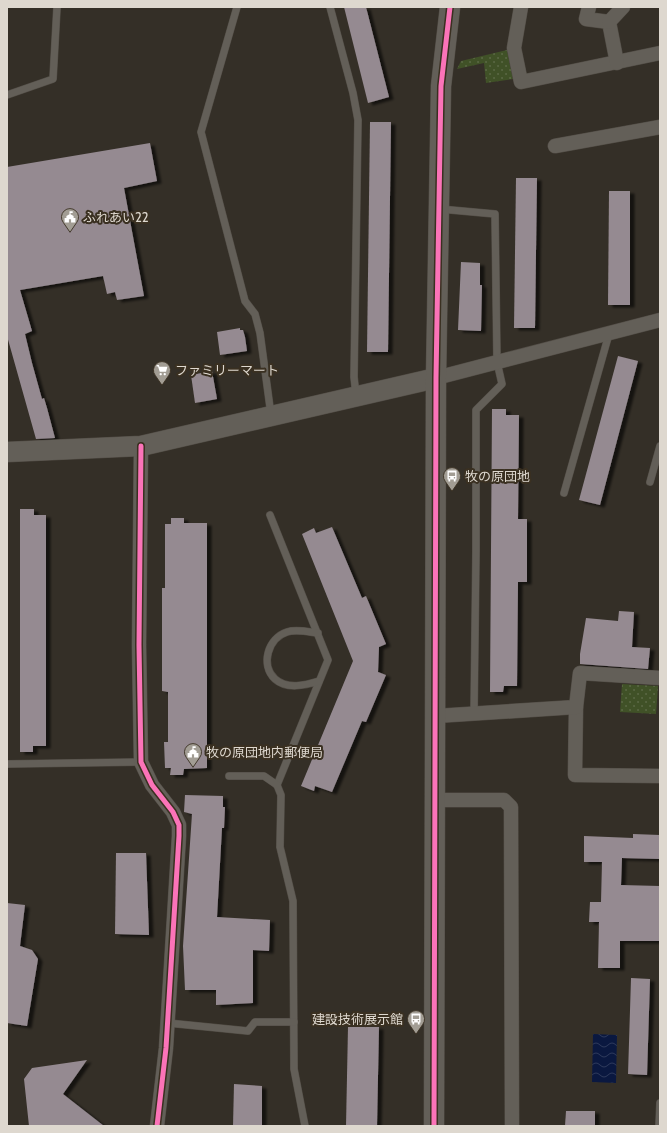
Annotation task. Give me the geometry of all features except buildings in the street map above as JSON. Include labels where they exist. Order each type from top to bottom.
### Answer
[{"type":"street","points":[[434,1126],[436,378],[441,86],[450,7]]},
{"type":"street","points":[[521,7],[514,48],[521,82],[660,53]]},
{"type":"street","points":[[589,7],[586,19],[609,22]]},
{"type":"street","points":[[609,22],[623,7]]},
{"type":"street","points":[[609,22],[617,62]]},
{"type":"street","points":[[555,146],[660,127]]},
{"type":"street","points":[[7,452],[141,446],[356,395],[436,378],[660,320]]},
{"type":"street","points":[[141,446],[139,645],[141,762],[152,786],[166,801],[178,825],[168,1023],[157,1126]]},
{"type":"street","points":[[660,678],[580,673],[576,707],[575,775],[660,776]]},
{"type":"street","points":[[436,716],[474,715],[576,707]]},
{"type":"street","points":[[436,800],[504,800],[511,807],[512,1126]]},
{"type":"lane","points":[[7,95],[54,79],[57,7]]},
{"type":"lane","points":[[237,7],[201,132],[244,301],[255,314],[260,332],[271,416]]},
{"type":"lane","points":[[330,7],[353,93],[358,120],[354,377],[356,395]]},
{"type":"lane","points":[[440,209],[495,214],[497,362],[502,384],[476,410],[474,715]]},
{"type":"lane","points":[[564,493],[609,334]]},
{"type":"lane","points":[[650,482],[660,446]]},
{"type":"lane","points":[[270,515],[328,660],[277,786]]},
{"type":"lane","points":[[318,633],[288,631],[275,638],[268,650],[268,665],[275,680],[291,686],[306,685],[319,681]]},
{"type":"lane","points":[[7,764],[141,762]]},
{"type":"lane","points":[[229,776],[264,776],[277,786],[281,795],[280,847],[292,901],[294,1069],[305,1126]]},
{"type":"lane","points":[[168,1023],[248,1031],[255,1022],[294,1022]]},
{"type":"lane","points":[[659,1126],[660,1103]]},
{"type":"green space","points":[[507,50],[513,79],[486,83],[484,63],[457,69],[461,61]]},
{"type":"green space","points":[[622,684],[658,686],[656,714],[620,712]]},
{"type":"water","points":[[593,1034],[617,1035],[616,1083],[592,1082]]},
{"type":"cycle path","points":[[434,1126],[436,378],[441,86],[450,7]]},
{"type":"cycle path","points":[[141,446],[139,645],[141,762],[152,785],[173,812],[179,825],[166,1048],[157,1126]]},
{"type":"place","name":"ふれあい22","points":[[70,232]]},
{"type":"place","name":"ファミリーマート","points":[[162,385]]},
{"type":"place","name":"牧の原団地","points":[[452,491]]},
{"type":"place","name":"牧の原団地内郵便局","points":[[193,767]]},
{"type":"place","name":"建設技術展示館","points":[[416,1034]]}]
